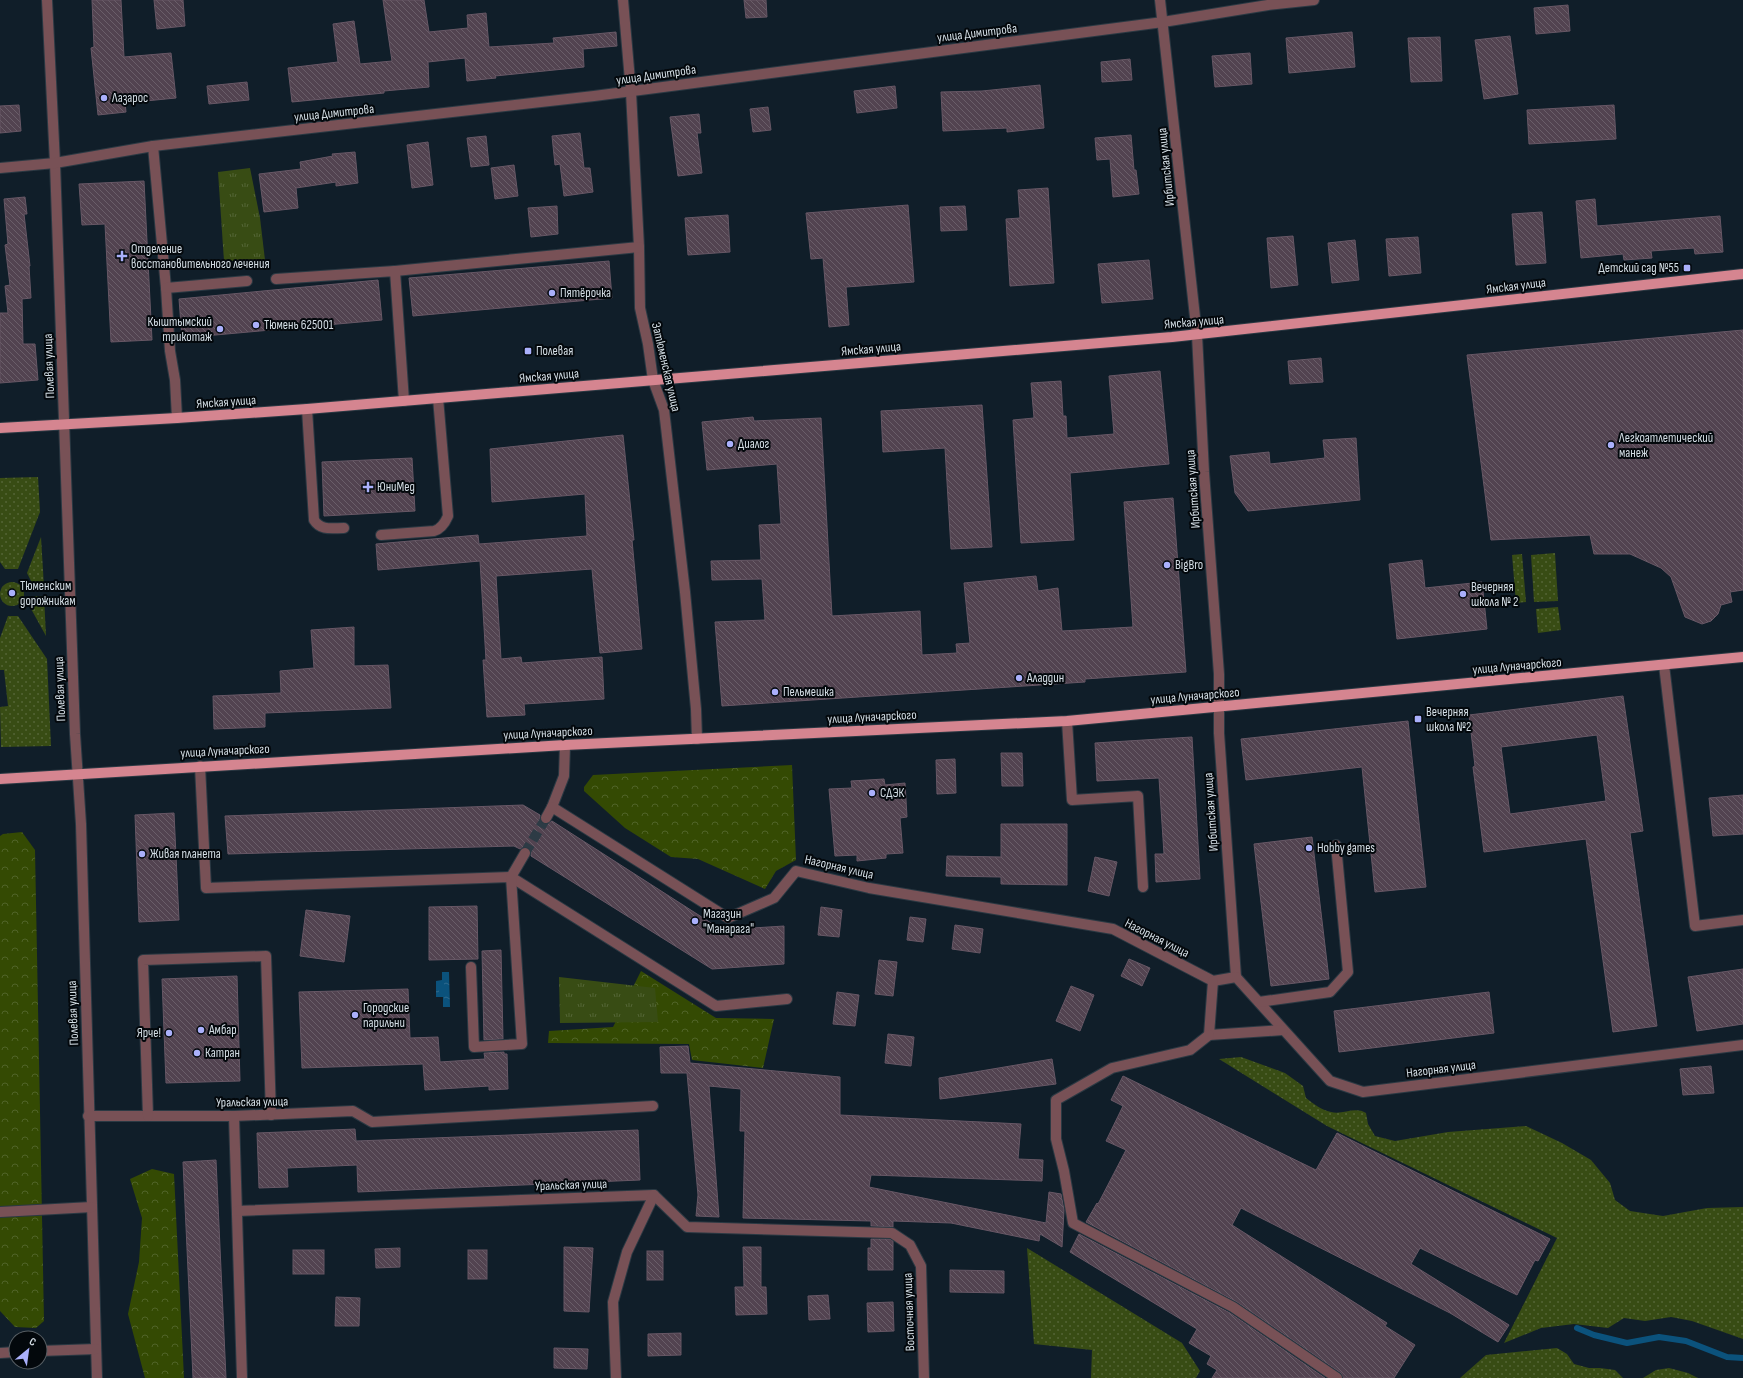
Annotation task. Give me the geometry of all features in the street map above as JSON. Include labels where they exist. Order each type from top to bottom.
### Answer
[{"type":"main road","name":"Ямская улица","points":[[0,428],[307,409],[1197,335],[1743,274]]},
{"type":"main road","name":"улица Луначарского","points":[[0,779],[565,745],[1067,721],[1743,657]]},
{"type":"street","name":"Полевая улица","points":[[47,0],[55,163],[77,774],[81,824],[88,1116],[97,1378]]},
{"type":"street","name":"Затюменская улица","points":[[623,0],[631,92],[639,247],[640,308],[654,380],[664,410],[688,623],[696,709],[697,739]]},
{"type":"street","name":"Ирбитская улица","points":[[1160,0],[1197,335],[1205,480],[1219,674],[1219,733],[1236,977]]},
{"type":"street","name":"улица Димитрова","points":[[0,168],[55,163],[153,146],[631,92],[1163,22],[1268,3],[1314,0]]},
{"type":"street","points":[[153,146],[166,288],[170,351],[175,380],[177,418]]},
{"type":"street","points":[[276,279],[395,271],[639,247]]},
{"type":"street","points":[[395,271],[404,401]]},
{"type":"street","points":[[166,288],[248,281]]},
{"type":"street","points":[[381,535],[437,530],[448,516],[438,398]]},
{"type":"street","points":[[307,409],[314,520],[318,526],[324,528],[344,528]]},
{"type":"street","points":[[1664,664],[1695,926],[1743,920]]},
{"type":"street","points":[[1067,721],[1072,800],[1138,796],[1143,887]]},
{"type":"street","points":[[546,818],[564,776],[565,745]]},
{"type":"street","points":[[200,766],[206,888],[511,877],[716,1006],[787,999]]},
{"type":"street","name":"Нагорная улица","points":[[552,807],[728,918],[774,898],[796,871],[869,888],[1113,929],[1213,981]]},
{"type":"street","points":[[1259,1002],[1330,992],[1348,972],[1336,845]]},
{"type":"street","points":[[471,967],[474,1047],[522,1044],[511,877],[525,853]]},
{"type":"street","points":[[148,1116],[143,960],[266,956],[272,1115]]},
{"type":"street","points":[[1209,1035],[1213,981],[1236,977]]},
{"type":"street","name":"Нагорная улица","points":[[1236,977],[1330,1081],[1363,1092],[1743,1044]]},
{"type":"street","points":[[1284,1030],[1209,1035],[1190,1050],[1112,1068],[1069,1091],[1056,1100],[1056,1139],[1064,1171],[1073,1223],[1233,1307],[1337,1378]]},
{"type":"street","name":"Уральская улица","points":[[88,1116],[234,1116],[353,1111],[372,1122],[653,1106]]},
{"type":"street","points":[[234,1116],[242,1378]]},
{"type":"street","points":[[616,1378],[613,1302],[627,1252],[654,1195]]},
{"type":"street","name":"Уральская улица","points":[[237,1211],[654,1195]]},
{"type":"street","name":"Восточная улица","points":[[654,1195],[687,1227],[892,1233],[910,1245],[921,1266],[924,1378]]},
{"type":"street","points":[[0,1212],[92,1207]]},
{"type":"street","points":[[48,1351],[96,1349]]},
{"type":"green space","points":[[250,168],[260,218],[265,260],[224,261],[218,172]]},
{"type":"green space","points":[[38,477],[40,512],[18,569],[5,569],[0,562],[0,478]]},
{"type":"green space","points":[[41,537],[44,587],[35,589],[27,573]]},
{"type":"green space","points":[[1555,553],[1558,601],[1534,602],[1531,555]]},
{"type":"green space","points":[[1522,554],[1526,602],[1516,603],[1512,555]]},
{"type":"green space","points":[[12,582],[17,583],[23,589],[23,599],[17,605],[12,606],[7,605],[1,599],[0,594],[1,589],[7,583]]},
{"type":"green space","points":[[35,596],[44,596],[46,636],[30,607]]},
{"type":"green space","points":[[1558,607],[1561,630],[1538,633],[1536,609]]},
{"type":"green space","points":[[8,616],[18,616],[47,659],[51,746],[1,747],[0,707],[8,706],[4,670],[0,670],[0,638]]},
{"type":"green space","points":[[792,765],[796,860],[776,871],[765,889],[698,859],[671,857],[625,828],[584,791],[584,787],[593,775]]},
{"type":"green space","points":[[22,832],[35,850],[44,1321],[36,1328],[15,1327],[0,1311],[0,836],[3,834]]},
{"type":"green space","points":[[641,971],[716,1018],[774,1019],[763,1068],[692,1060],[689,1044],[548,1043],[549,1031],[613,1027]]},
{"type":"green space","points":[[559,977],[655,988],[658,1022],[560,1023]]},
{"type":"green space","points":[[1241,1057],[1285,1073],[1303,1086],[1306,1098],[1324,1110],[1335,1113],[1358,1110],[1366,1113],[1368,1124],[1375,1136],[1395,1141],[1448,1132],[1526,1126],[1562,1143],[1591,1160],[1610,1183],[1615,1200],[1630,1211],[1663,1216],[1707,1208],[1743,1207],[1743,1339],[1692,1321],[1671,1317],[1645,1321],[1624,1318],[1608,1328],[1574,1324],[1541,1328],[1504,1343],[1557,1238],[1327,1126],[1219,1059]]},
{"type":"green space","points":[[152,1169],[174,1174],[184,1378],[145,1378],[128,1314],[139,1262],[142,1218],[130,1179]]},
{"type":"green space","points":[[1027,1248],[1182,1343],[1200,1371],[1196,1378],[1091,1378],[1092,1350],[1034,1344]]},
{"type":"green space","points":[[1557,1348],[1567,1354],[1574,1364],[1589,1368],[1615,1370],[1623,1378],[1460,1378],[1486,1355]]},
{"type":"green space","points":[[1669,1368],[1688,1373],[1698,1378],[1643,1378],[1656,1370]]},
{"type":"water","points":[[442,972],[449,972],[450,1007],[443,1007],[443,997],[436,997],[436,981],[442,980]]},
{"type":"building","points":[[92,0],[121,0],[124,57],[171,53],[176,98],[125,103],[126,112],[98,115],[91,48],[94,47]]},
{"type":"building","points":[[154,0],[183,0],[185,26],[157,29]]},
{"type":"building","points":[[383,0],[424,0],[429,32],[468,28],[467,15],[486,13],[489,47],[554,43],[553,38],[616,32],[617,46],[583,49],[584,67],[495,76],[496,78],[467,81],[465,58],[428,62],[429,87],[292,102],[288,68],[338,62],[333,24],[354,21],[360,64],[392,61]]},
{"type":"building","points":[[744,0],[766,0],[767,17],[746,18]]},
{"type":"building","points":[[1568,5],[1570,31],[1536,34],[1534,8]]},
{"type":"building","points":[[1352,32],[1355,67],[1289,73],[1286,38]]},
{"type":"building","points":[[1510,36],[1518,94],[1484,99],[1475,40]]},
{"type":"building","points":[[1440,37],[1442,81],[1411,82],[1408,38]]},
{"type":"building","points":[[1250,53],[1252,84],[1215,87],[1212,56]]},
{"type":"building","points":[[1130,59],[1132,80],[1102,82],[1101,62]]},
{"type":"building","points":[[247,82],[249,100],[209,104],[207,86]]},
{"type":"building","points":[[1040,85],[1044,128],[1007,132],[1007,128],[943,131],[941,92],[982,91]]},
{"type":"building","points":[[895,86],[897,108],[857,113],[854,91]]},
{"type":"building","points":[[19,105],[21,131],[0,133],[0,106]]},
{"type":"building","points":[[1614,105],[1616,139],[1529,144],[1527,110]]},
{"type":"building","points":[[768,107],[771,130],[753,132],[750,109]]},
{"type":"building","points":[[699,114],[701,133],[697,133],[702,173],[678,176],[670,117]]},
{"type":"building","points":[[580,133],[584,168],[590,168],[593,192],[564,196],[560,164],[555,165],[552,136]]},
{"type":"building","points":[[1131,135],[1134,170],[1136,170],[1139,194],[1113,197],[1110,159],[1097,160],[1095,138]]},
{"type":"building","points":[[486,136],[489,165],[471,167],[467,138]]},
{"type":"building","points":[[428,142],[433,185],[412,188],[407,145]]},
{"type":"building","points":[[355,152],[358,183],[336,186],[336,182],[296,188],[298,208],[264,212],[259,174],[301,169],[300,162],[333,156],[332,154]]},
{"type":"building","points":[[514,165],[518,196],[495,199],[491,168]]},
{"type":"building","points":[[144,181],[152,340],[111,342],[105,224],[82,225],[79,184]]},
{"type":"building","points":[[1048,188],[1054,283],[1010,286],[1006,219],[1020,218],[1018,190]]},
{"type":"building","points":[[25,197],[27,214],[24,214],[30,266],[31,298],[22,299],[23,344],[35,344],[38,380],[0,383],[0,313],[8,313],[5,286],[10,285],[5,245],[8,244],[4,199]]},
{"type":"building","points":[[1595,199],[1597,226],[1720,216],[1723,252],[1695,254],[1694,248],[1651,251],[1652,258],[1624,260],[1623,254],[1581,258],[1576,201]]},
{"type":"building","points":[[908,205],[914,282],[846,287],[849,325],[829,327],[823,258],[811,259],[806,213]]},
{"type":"building","points":[[557,206],[558,234],[531,237],[528,208]]},
{"type":"building","points":[[965,206],[967,230],[941,231],[940,207]]},
{"type":"building","points":[[1542,212],[1546,263],[1516,265],[1512,214]]},
{"type":"building","points":[[728,215],[730,252],[688,255],[685,218]]},
{"type":"building","points":[[1293,236],[1298,285],[1271,288],[1267,238]]},
{"type":"building","points":[[1418,237],[1421,273],[1389,276],[1386,239]]},
{"type":"building","points":[[1355,240],[1359,280],[1332,283],[1328,243]]},
{"type":"building","points":[[1149,260],[1153,299],[1102,303],[1098,264]]},
{"type":"building","points":[[609,261],[612,298],[413,316],[409,278]]},
{"type":"building","points":[[378,280],[382,320],[182,338],[179,299]]},
{"type":"building","name":"Легкоатлетический манеж","points":[[1743,330],[1743,590],[1730,592],[1732,602],[1721,605],[1718,614],[1711,621],[1702,624],[1685,617],[1671,577],[1661,568],[1630,554],[1594,554],[1590,535],[1491,540],[1467,355]]},
{"type":"building","points":[[1321,358],[1323,382],[1290,384],[1288,361]]},
{"type":"building","points":[[1160,371],[1169,464],[1070,473],[1074,540],[1021,543],[1013,420],[1034,418],[1031,383],[1061,381],[1063,416],[1066,416],[1067,438],[1114,434],[1109,376]]},
{"type":"building","points":[[982,405],[992,547],[951,549],[945,448],[883,452],[881,411]]},
{"type":"building","points":[[753,417],[754,421],[821,418],[832,616],[920,611],[922,655],[957,653],[956,644],[970,643],[964,583],[1036,576],[1038,591],[1058,588],[1062,631],[1133,627],[1124,502],[1173,498],[1186,672],[1085,679],[1085,682],[722,706],[715,622],[765,620],[762,579],[712,580],[711,561],[761,560],[759,525],[781,524],[777,464],[707,470],[702,422]]},
{"type":"building","points":[[623,435],[634,540],[632,540],[642,649],[600,653],[592,569],[496,576],[501,659],[521,657],[522,663],[602,657],[604,699],[524,704],[525,715],[487,717],[483,660],[486,660],[480,561],[378,570],[376,544],[478,535],[479,544],[587,536],[585,494],[492,502],[490,449]]},
{"type":"building","points":[[1356,438],[1360,500],[1248,511],[1235,493],[1230,456],[1269,452],[1270,464],[1325,458],[1323,440]]},
{"type":"building","name":"ЮниМед","points":[[412,458],[415,511],[324,516],[322,462]]},
{"type":"building","name":"Вечерняя школа № 2","points":[[1422,560],[1425,588],[1482,582],[1487,629],[1397,639],[1389,564]]},
{"type":"building","points":[[354,627],[354,666],[388,665],[391,708],[265,713],[265,727],[214,729],[213,696],[281,693],[280,671],[314,668],[311,630]]},
{"type":"building","points":[[1623,696],[1643,831],[1630,833],[1657,1026],[1613,1032],[1586,839],[1484,852],[1473,767],[1475,766],[1469,715]],"holes":[[[1597,735],[1606,801],[1510,814],[1501,747]]]},
{"type":"building","points":[[1408,721],[1426,887],[1375,892],[1362,767],[1246,780],[1241,739]]},
{"type":"building","points":[[1192,737],[1200,879],[1156,882],[1155,854],[1164,854],[1159,778],[1097,781],[1095,743]]},
{"type":"building","points":[[1001,753],[1022,753],[1023,786],[1002,786]]},
{"type":"building","points":[[955,759],[956,793],[937,794],[936,760]]},
{"type":"building","points":[[884,779],[885,785],[905,783],[907,817],[900,818],[903,853],[886,854],[886,858],[857,861],[857,855],[835,856],[829,789],[852,788],[851,781]]},
{"type":"building","points":[[1743,795],[1743,834],[1713,836],[1709,798]]},
{"type":"building","points":[[523,805],[540,815],[540,819],[543,823],[547,824],[552,821],[722,930],[784,926],[784,964],[712,969],[531,856],[531,850],[525,847],[520,849],[514,846],[228,854],[225,816]]},
{"type":"building","points":[[174,813],[179,920],[139,922],[135,815]]},
{"type":"building","points":[[1001,824],[1067,824],[1067,885],[1001,884],[1001,877],[946,876],[947,856],[1001,857]]},
{"type":"building","points":[[1312,837],[1329,979],[1271,986],[1254,844]]},
{"type":"building","points":[[1095,857],[1117,862],[1109,896],[1088,891]]},
{"type":"building","points":[[477,906],[478,959],[429,960],[429,907]]},
{"type":"building","points":[[821,907],[842,910],[839,937],[818,935]]},
{"type":"building","points":[[306,910],[350,916],[344,962],[300,956]]},
{"type":"building","points":[[910,917],[926,919],[923,942],[907,940]]},
{"type":"building","points":[[955,925],[983,929],[980,953],[952,949]]},
{"type":"building","points":[[501,950],[503,1039],[484,1040],[482,951]]},
{"type":"building","points":[[1129,959],[1150,968],[1142,986],[1121,976]]},
{"type":"building","points":[[879,960],[897,962],[893,996],[875,994]]},
{"type":"building","points":[[1743,969],[1743,1024],[1697,1031],[1688,977]]},
{"type":"building","name":"Амбар","points":[[237,976],[240,1081],[166,1083],[162,979]]},
{"type":"building","points":[[1071,986],[1094,995],[1080,1031],[1056,1021]]},
{"type":"building","name":"Городские парильни","points":[[408,989],[410,1038],[438,1037],[440,1062],[485,1059],[484,1053],[504,1052],[504,1054],[507,1054],[508,1089],[489,1090],[489,1086],[425,1090],[423,1064],[302,1068],[299,992]]},
{"type":"building","points":[[837,992],[859,995],[855,1026],[833,1024]]},
{"type":"building","points":[[1489,992],[1494,1033],[1339,1052],[1334,1011]]},
{"type":"building","points":[[888,1034],[914,1037],[911,1066],[885,1063]]},
{"type":"building","points":[[688,1046],[690,1063],[840,1077],[840,1115],[1021,1124],[1018,1159],[1043,1160],[1042,1181],[871,1175],[869,1187],[1046,1223],[1049,1192],[1061,1194],[1064,1210],[1062,1247],[1040,1234],[1039,1241],[951,1223],[893,1221],[893,1227],[871,1226],[871,1221],[743,1218],[745,1131],[740,1131],[741,1089],[709,1086],[719,1217],[696,1216],[698,1195],[687,1073],[661,1073],[660,1047]]},
{"type":"building","points":[[1052,1059],[1056,1084],[940,1099],[939,1078]]},
{"type":"building","points":[[1711,1066],[1714,1093],[1683,1095],[1680,1069]]},
{"type":"building","points":[[1123,1076],[1316,1170],[1337,1133],[1550,1239],[1538,1261],[1535,1260],[1517,1295],[1420,1248],[1411,1264],[1509,1325],[1498,1342],[1450,1313],[1241,1208],[1232,1225],[1387,1323],[1385,1326],[1415,1345],[1394,1378],[1343,1378],[1341,1373],[1237,1302],[1086,1222],[1097,1203],[1098,1204],[1126,1150],[1106,1141],[1123,1106],[1111,1100]]},
{"type":"building","points":[[355,1129],[356,1141],[638,1130],[640,1180],[358,1192],[357,1165],[287,1168],[288,1187],[259,1188],[257,1133]]},
{"type":"building","points":[[216,1160],[226,1378],[193,1378],[183,1162]]},
{"type":"building","points":[[1079,1234],[1230,1313],[1325,1378],[1212,1378],[1217,1370],[1207,1364],[1211,1356],[1189,1343],[1197,1329],[1070,1252]]},
{"type":"building","points":[[871,1239],[890,1239],[893,1241],[893,1270],[868,1270],[868,1248],[871,1248]]},
{"type":"building","points":[[564,1247],[593,1248],[589,1312],[564,1311]]},
{"type":"building","points":[[743,1247],[761,1247],[761,1287],[766,1287],[767,1314],[736,1315],[735,1287],[744,1287]]},
{"type":"building","points":[[400,1248],[400,1267],[376,1268],[375,1249]]},
{"type":"building","points":[[293,1250],[324,1250],[324,1274],[293,1274]]},
{"type":"building","points":[[468,1250],[487,1250],[487,1279],[468,1279]]},
{"type":"building","points":[[647,1251],[663,1251],[663,1280],[647,1280]]},
{"type":"building","points":[[950,1270],[1004,1271],[1004,1293],[950,1292]]},
{"type":"building","points":[[828,1295],[830,1319],[809,1320],[808,1296]]},
{"type":"building","points":[[336,1297],[360,1298],[359,1326],[335,1326]]},
{"type":"building","points":[[893,1302],[894,1331],[868,1332],[867,1303]]},
{"type":"building","points":[[681,1333],[681,1355],[648,1356],[648,1334]]},
{"type":"building","points":[[554,1348],[588,1349],[587,1369],[554,1368]]},
{"type":"waterway","points":[[1577,1328],[1594,1335],[1627,1343],[1659,1337],[1686,1341],[1727,1357],[1743,1358]]},
{"type":"tunnel","points":[[525,853],[546,818]]},
{"type":"place","name":"Лазарос","points":[[104,98]]},
{"type":"place","name":"Отделение восстановительного лечения","points":[[122,256]]},
{"type":"place","name":"Детский сад №55","points":[[1687,268]]},
{"type":"place","name":"Пятёрочка","points":[[552,293]]},
{"type":"place","name":"Тюмень 625001","points":[[256,325]]},
{"type":"place","name":"Кыштымский трикотаж","points":[[220,329]]},
{"type":"place","name":"Полевая","points":[[528,351]]},
{"type":"place","name":"Диалог","points":[[730,444]]},
{"type":"place","name":"Легкоатлетический манеж","points":[[1611,445]]},
{"type":"place","name":"ЮниМед","points":[[368,487]]},
{"type":"place","name":"BigBro","points":[[1167,565]]},
{"type":"place","name":"Тюменским дорожникам","points":[[12,593]]},
{"type":"place","name":"Вечерняя школа № 2","points":[[1463,594]]},
{"type":"place","name":"Аладдин","points":[[1019,678]]},
{"type":"place","name":"Пельмешка","points":[[775,692]]},
{"type":"place","name":"Вечерняя школа №2","points":[[1418,719]]},
{"type":"place","name":"СДЭК","points":[[872,793]]},
{"type":"place","name":"Hobby games","points":[[1309,848]]},
{"type":"place","name":"Живая планета","points":[[142,854]]},
{"type":"place","name":"Магазин \"Манарага\"","points":[[695,921]]},
{"type":"place","name":"Городские парильни","points":[[355,1015]]},
{"type":"place","name":"Амбар","points":[[201,1030]]},
{"type":"place","name":"Ярче!","points":[[169,1033]]},
{"type":"place","name":"Катран","points":[[197,1053]]}]
